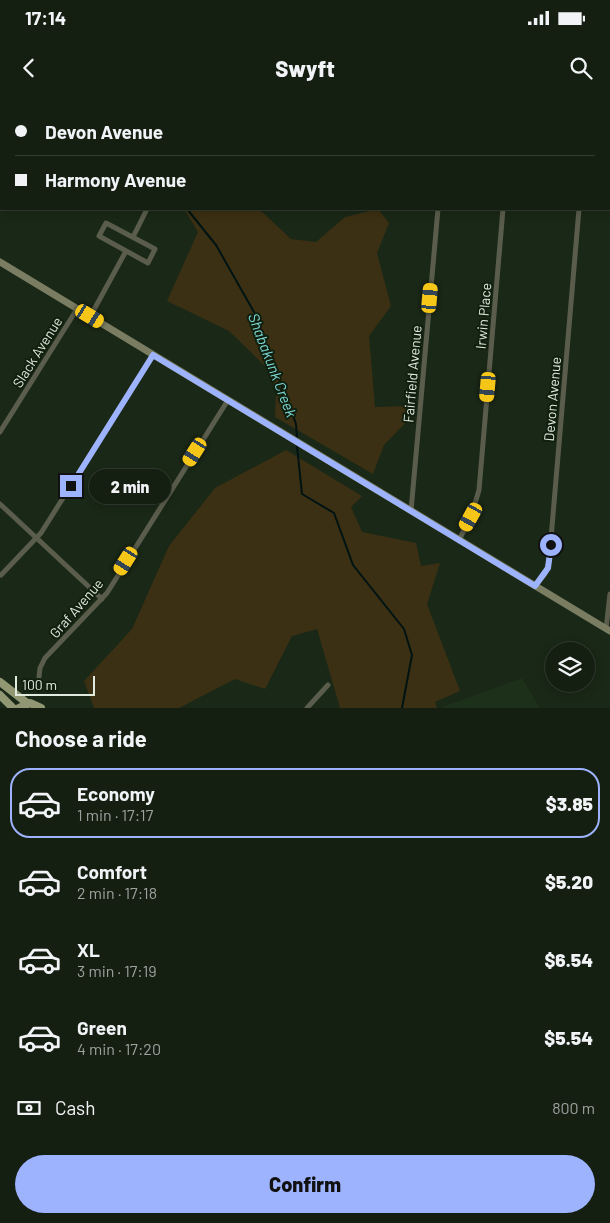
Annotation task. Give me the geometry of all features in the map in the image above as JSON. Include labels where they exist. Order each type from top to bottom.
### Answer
[{"type":"main road","points":[[0,262],[608,630]]},
{"type":"main road","points":[[0,682],[23,706],[33,703],[41,708]]},
{"type":"main road","points":[[0,695],[13,708]]},
{"type":"street","points":[[133,237],[146,210]]},
{"type":"street","name":"Fairfield Avenue","points":[[412,511],[438,210]]},
{"type":"street","name":"Irwin Place","points":[[459,540],[471,517],[479,490],[503,210]]},
{"type":"street","name":"Devon Avenue","points":[[535,586],[545,574],[549,562],[579,210]]},
{"type":"street","points":[[106,222],[155,249],[148,263],[126,250],[99,236],[106,222]]},
{"type":"street","points":[[90,316],[126,250]]},
{"type":"street","name":"Slack Avenue","points":[[0,432],[77,309]]},
{"type":"street","points":[[1,575],[37,538],[153,355]]},
{"type":"street","name":"Graf Avenue","points":[[39,678],[40,668],[46,658],[102,599],[228,400]]},
{"type":"street","points":[[0,504],[102,599]]},
{"type":"street","points":[[608,630],[610,594]]},
{"type":"street","points":[[307,708],[328,686]]},
{"type":"shaded area","points":[[185,210],[260,210],[291,239],[316,242],[345,217],[379,210],[389,223],[377,253],[391,306],[369,336],[375,407],[414,406],[415,413],[384,445],[373,474],[275,417],[276,391],[270,371],[229,331],[167,301],[198,232]]},
{"type":"shaded area","points":[[286,450],[362,496],[351,507],[362,532],[416,543],[421,566],[440,563],[427,604],[460,691],[435,702],[437,708],[340,708],[317,629],[292,636],[265,689],[235,679],[179,708],[94,708],[84,681],[132,629],[169,546],[215,488]]},
{"type":"shaded area","points":[[522,678],[540,708],[442,708],[442,707]]},
{"type":"waterway","name":"Shabakunk Creek","points":[[188,210],[216,245],[254,312],[296,424],[297,438]]},
{"type":"waterway","name":"Shabakunk Creek","points":[[297,446],[302,494],[334,513],[353,565],[404,629],[412,655],[402,708]]},
{"type":"route","points":[[71,486],[153,355],[535,586],[548,568],[551,545]]}]
